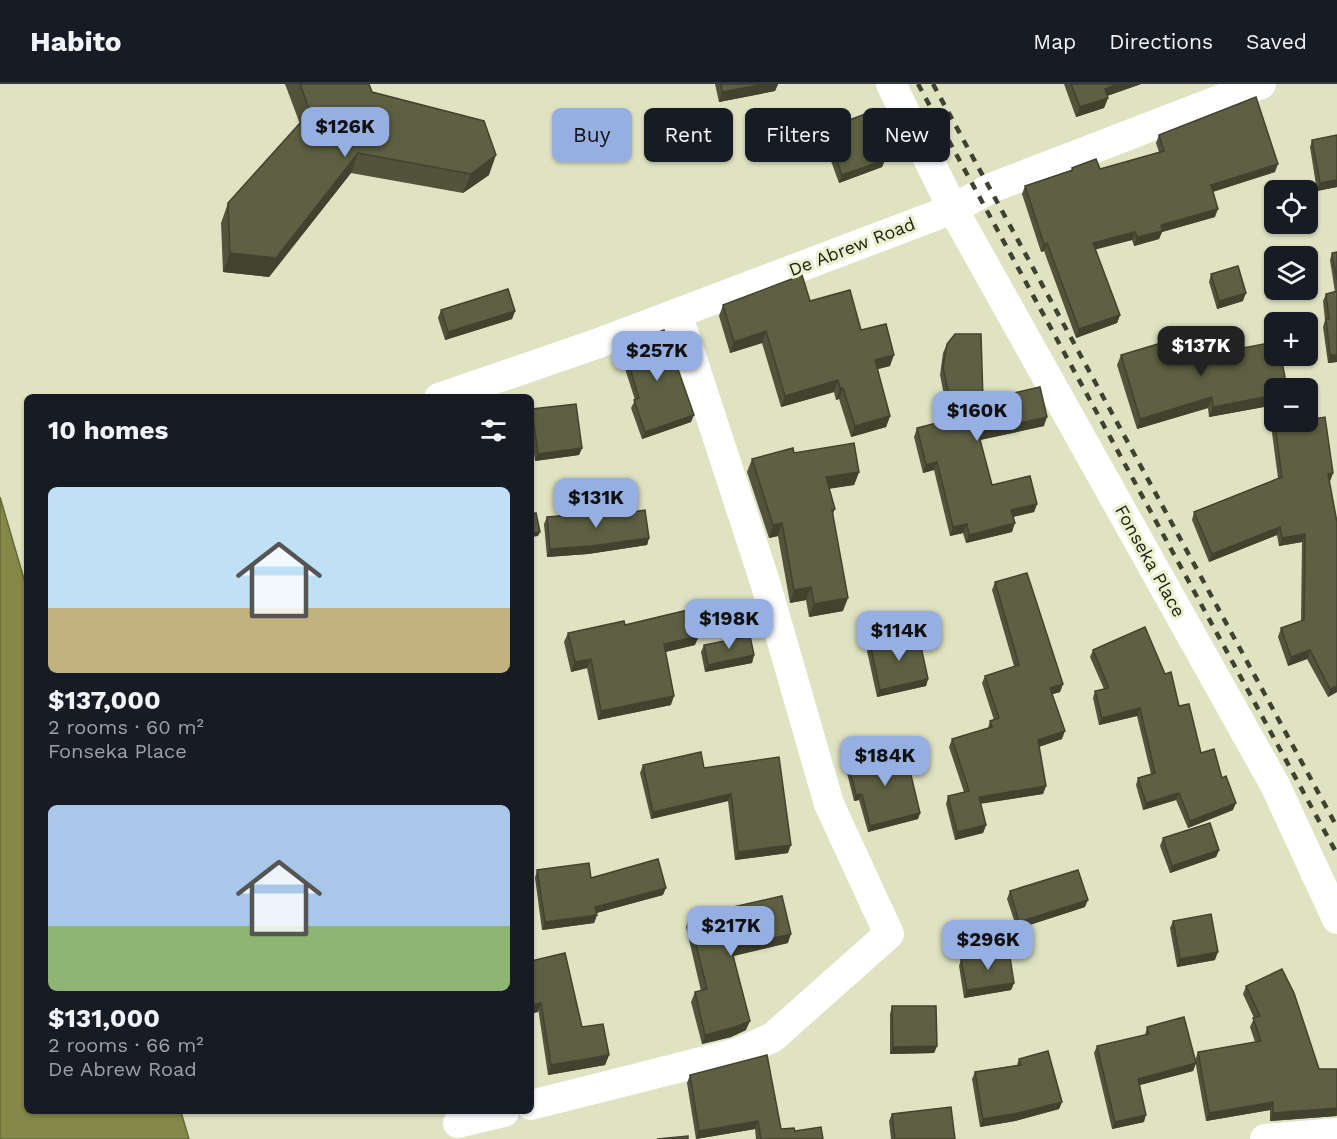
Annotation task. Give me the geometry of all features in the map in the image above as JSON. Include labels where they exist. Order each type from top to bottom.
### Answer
[{"type":"street","name":"Fonseka Place","points":[[891,84],[953,209],[1275,785],[1337,919]]},
{"type":"street","name":"De Abrew Road","points":[[451,394],[596,344],[953,209],[991,188],[1261,84]]},
{"type":"street","points":[[534,1104],[737,1053],[772,1038],[889,934],[829,804],[765,582],[677,313]]},
{"type":"street","points":[[459,1124],[496,1114]]},
{"type":"street","points":[[1265,1139],[1337,1133]]},
{"type":"shaded area","points":[[0,497],[24,579],[24,1114],[182,1114],[189,1139],[0,1139]]},
{"type":"building","points":[[300,84],[369,84],[372,92],[484,121],[496,155],[471,174],[358,153],[276,258],[230,253],[228,203],[310,112]]},
{"type":"building","points":[[721,84],[765,84],[722,92]]},
{"type":"building","points":[[1071,84],[1118,84],[1105,89],[1108,98],[1080,107]]},
{"type":"building","points":[[1256,97],[1278,164],[1211,185],[1218,209],[1161,225],[1162,231],[1137,237],[1135,232],[1093,243],[1120,315],[1079,329],[1047,243],[1044,244],[1025,186],[1073,170],[1072,168],[1096,159],[1100,169],[1164,151],[1159,135]]},
{"type":"building","points":[[863,115],[863,162],[879,162],[842,175],[837,162],[851,162],[851,119]]},
{"type":"building","points":[[1337,135],[1337,180],[1320,183],[1312,140]]},
{"type":"building","points":[[1337,252],[1337,280],[1332,253]]},
{"type":"building","points":[[1238,266],[1246,293],[1219,301],[1211,274]]},
{"type":"building","points":[[802,275],[810,301],[850,290],[861,330],[886,324],[894,355],[875,360],[890,416],[855,426],[843,388],[840,388],[838,380],[785,396],[766,331],[734,342],[723,305]]},
{"type":"building","points":[[508,289],[515,311],[448,332],[441,310]]},
{"type":"building","points":[[1337,291],[1337,355],[1330,355],[1326,294]]},
{"type":"building","points":[[664,330],[694,415],[645,432],[634,400],[639,398],[623,346]]},
{"type":"building","points":[[955,334],[981,334],[983,400],[1040,387],[1047,417],[978,432],[992,485],[1030,476],[1037,504],[1011,510],[1015,523],[969,535],[967,524],[953,527],[937,462],[926,465],[917,428],[979,412],[948,391],[943,367],[947,344]]},
{"type":"building","points":[[1168,341],[1174,361],[1264,344],[1264,366],[1283,366],[1285,378],[1264,378],[1264,397],[1213,407],[1212,397],[1140,419],[1121,355]]},
{"type":"building","points":[[576,404],[582,448],[538,454],[534,409]]},
{"type":"building","points":[[1325,417],[1333,473],[1328,474],[1337,522],[1337,686],[1330,689],[1310,650],[1291,657],[1281,628],[1304,620],[1305,534],[1282,538],[1280,527],[1212,554],[1194,512],[1282,477],[1276,432],[1318,432],[1318,418]]},
{"type":"building","points":[[854,443],[859,472],[826,477],[835,509],[832,510],[848,598],[814,604],[811,587],[794,590],[782,523],[773,525],[752,459],[793,448],[794,453]]},
{"type":"building","points":[[645,510],[649,538],[550,549],[547,517],[598,513],[598,517]]},
{"type":"building","points":[[534,513],[536,513],[540,532],[534,533]]},
{"type":"building","points":[[1027,573],[1063,684],[1050,688],[1065,731],[1038,740],[1046,786],[979,797],[986,825],[957,832],[948,796],[969,791],[952,739],[992,727],[990,721],[999,718],[985,676],[1019,665],[995,582]]},
{"type":"building","points":[[692,609],[699,636],[664,644],[674,696],[601,711],[591,659],[575,662],[568,633],[624,621],[625,625]]},
{"type":"building","points":[[1145,627],[1165,674],[1171,672],[1179,706],[1189,704],[1201,753],[1214,749],[1222,778],[1226,776],[1236,803],[1190,821],[1179,793],[1146,803],[1138,778],[1155,773],[1140,708],[1102,718],[1095,691],[1109,688],[1093,650]]},
{"type":"building","points":[[918,633],[928,679],[880,690],[870,644]]},
{"type":"building","points":[[750,636],[754,655],[708,665],[704,645]]},
{"type":"building","points":[[905,750],[920,813],[870,826],[862,794],[856,795],[848,763]]},
{"type":"building","points":[[701,752],[704,768],[779,757],[791,845],[738,852],[731,794],[653,812],[643,765]]},
{"type":"building","points":[[1210,823],[1219,850],[1172,866],[1163,838]]},
{"type":"building","points":[[658,859],[666,888],[595,907],[597,915],[545,922],[537,870],[589,863],[591,878]]},
{"type":"building","points":[[1078,870],[1088,900],[1019,922],[1010,891]]},
{"type":"building","points":[[782,896],[791,934],[731,948],[750,1021],[705,1035],[695,992],[707,989],[689,917]]},
{"type":"building","points":[[1211,914],[1218,952],[1180,959],[1173,921]]},
{"type":"building","points":[[1009,951],[1014,983],[967,990],[961,959]]},
{"type":"building","points":[[565,953],[582,1027],[603,1024],[609,1055],[551,1065],[541,1003],[534,1004],[534,960]]},
{"type":"building","points":[[1282,969],[1294,993],[1319,1069],[1337,1069],[1337,1108],[1273,1113],[1273,1102],[1209,1113],[1198,1052],[1261,1041],[1253,1018],[1260,1016],[1246,986]]},
{"type":"building","points":[[892,1006],[936,1006],[937,1046],[893,1047]]},
{"type":"building","points":[[1184,1017],[1196,1063],[1138,1079],[1146,1115],[1115,1122],[1097,1046],[1149,1034],[1147,1027]]},
{"type":"building","points":[[1048,1051],[1062,1102],[983,1119],[975,1072],[1021,1065],[1019,1059]]},
{"type":"building","points":[[767,1055],[781,1129],[794,1128],[795,1131],[821,1127],[823,1139],[761,1139],[758,1121],[699,1131],[690,1075]]},
{"type":"building","points":[[951,1107],[955,1139],[895,1139],[892,1114]]},
{"type":"building","points":[[688,1136],[688,1139],[657,1139]]},
{"type":"railway","points":[[918,84],[1337,854]]},
{"type":"railway","points":[[933,84],[1337,827]]}]
